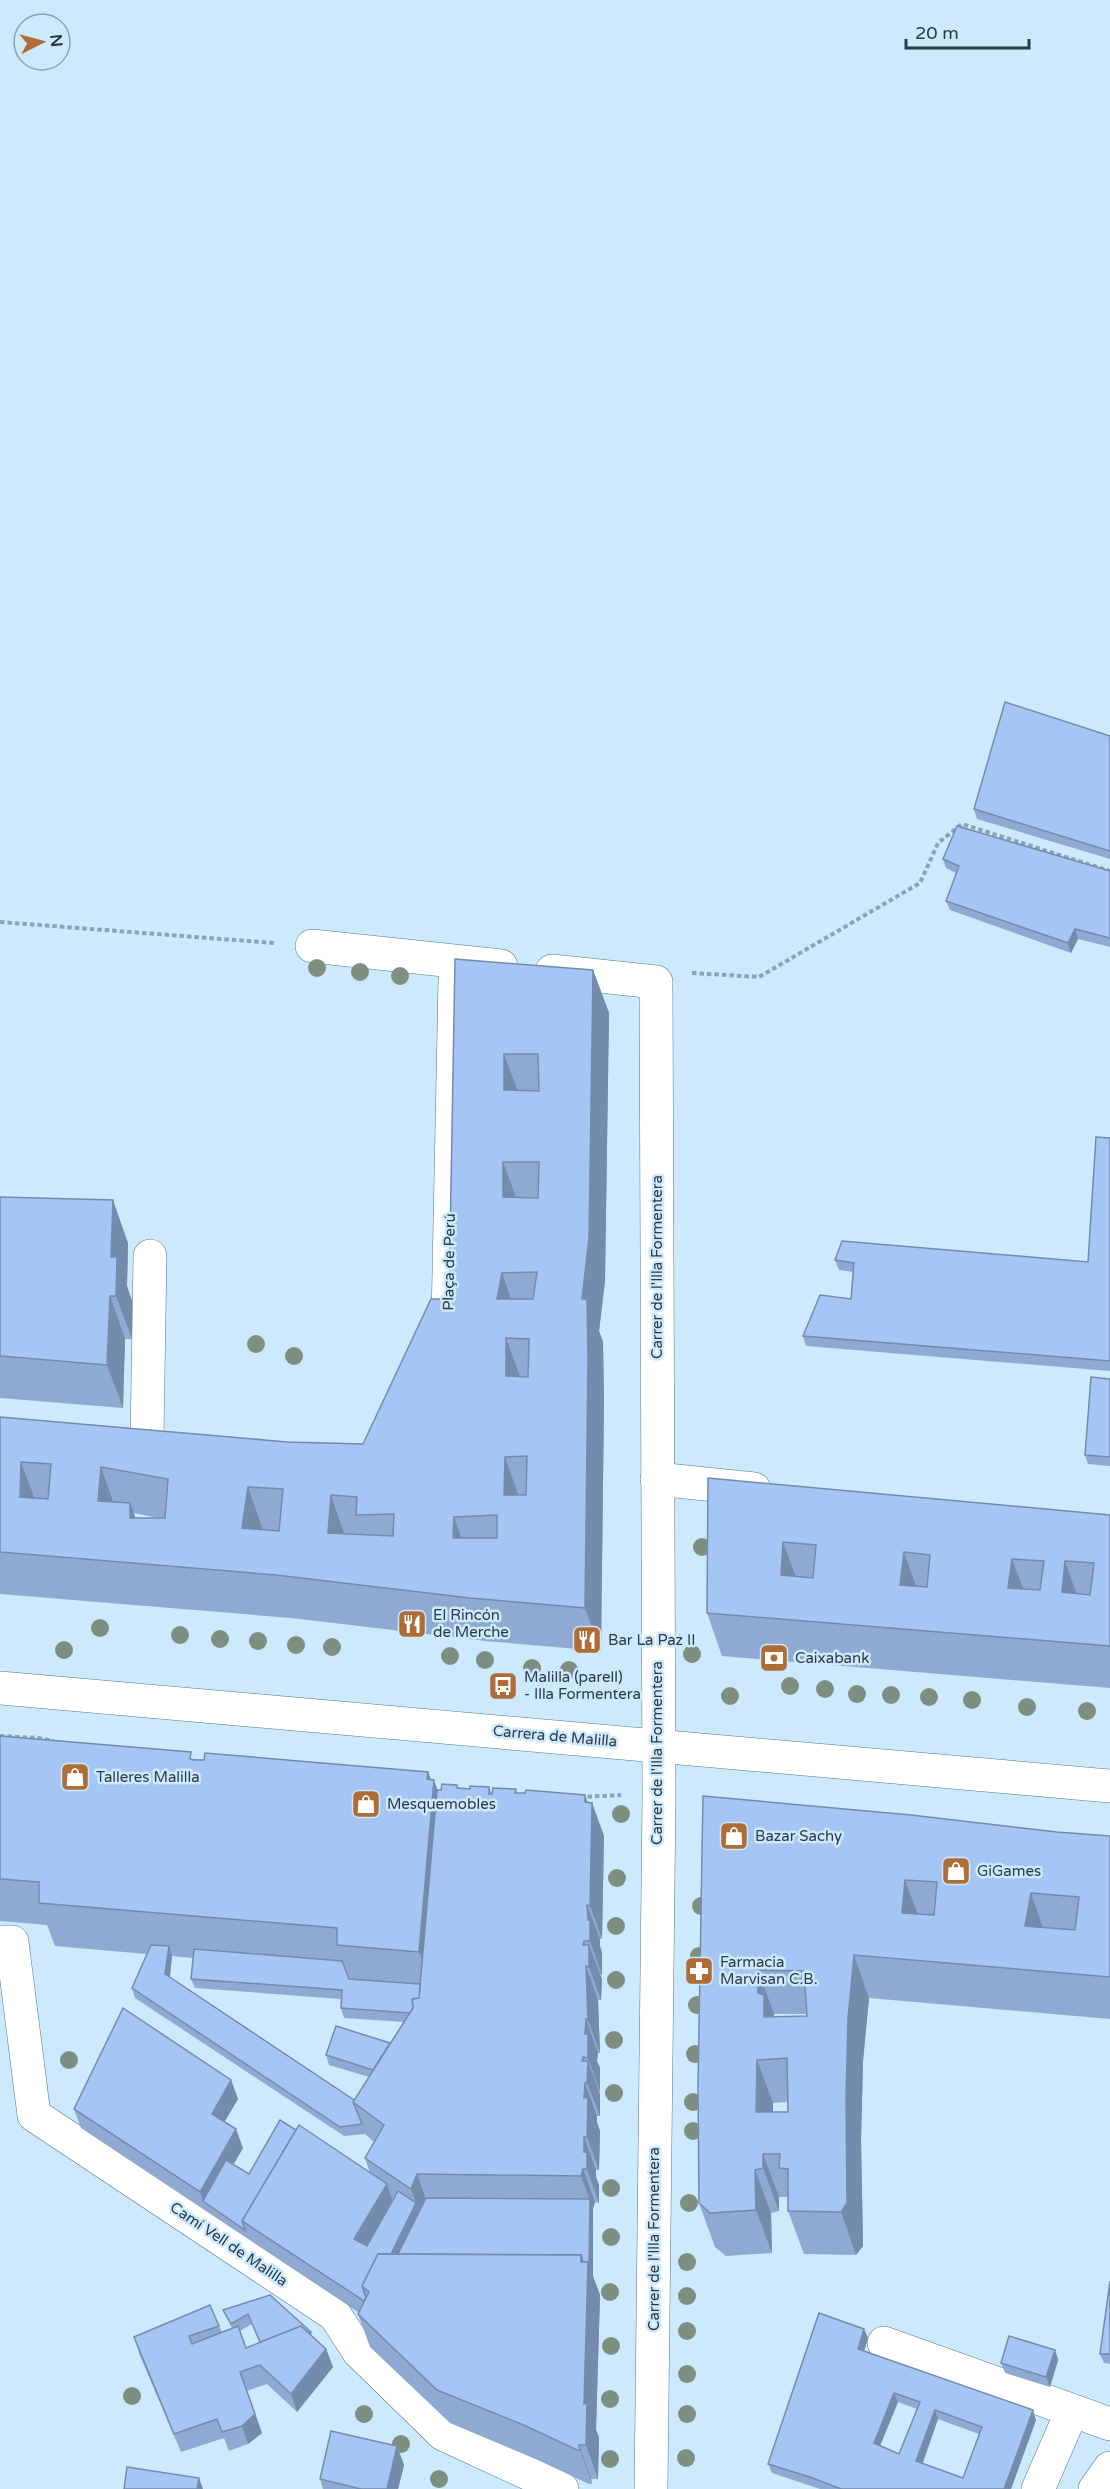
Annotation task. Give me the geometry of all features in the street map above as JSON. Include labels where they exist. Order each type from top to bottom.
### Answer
[{"type":"street","points":[[312,946],[656,982]]},
{"type":"street","name":"Plaça de Perú","points":[[421,1373],[448,1320],[455,961]]},
{"type":"street","name":"Carrer de l'Illa Formentera","points":[[651,2489],[658,1744],[656,982]]},
{"type":"street","points":[[147,1438],[150,1256]]},
{"type":"street","points":[[113,1436],[182,1441]]},
{"type":"street","points":[[657,1479],[788,1492]]},
{"type":"street","name":"Carrera de Malilla","points":[[0,1688],[658,1744],[742,1755],[1110,1786]]},
{"type":"street","name":"Camí Vell de Malilla","points":[[0,1942],[12,1942],[34,2115],[335,2315],[359,2352],[442,2434],[562,2489]]},
{"type":"street","points":[[884,2343],[1110,2424]]},
{"type":"street","points":[[1038,2489],[1072,2411]]},
{"type":"street","points":[[1095,2489],[1110,2468]]},
{"type":"path","points":[[656,982],[669,971],[759,977],[920,883],[938,843],[962,824],[1110,871]]},
{"type":"path","points":[[0,922],[312,946]]},
{"type":"path","points":[[0,1736],[39,1738],[60,1745]]},
{"type":"path","points":[[574,1797],[620,1795]]},
{"type":"building","points":[[1005,702],[1110,736],[1110,851],[974,809]]},
{"type":"building","points":[[957,826],[1110,871],[1110,938],[1075,929],[1068,943],[946,901],[959,866],[943,859]]},
{"type":"building","points":[[455,959],[593,970],[589,1238],[582,1299],[587,1299],[588,1358],[585,1608],[470,1598],[276,1575],[0,1552],[0,1417],[287,1442],[363,1444],[431,1299],[449,1299]],"holes":[[[504,1054],[538,1054],[539,1091],[504,1090]],[[503,1162],[539,1162],[538,1198],[503,1197]],[[537,1272],[533,1299],[497,1299],[502,1273]],[[506,1338],[529,1339],[528,1377],[506,1376]],[[527,1456],[526,1495],[504,1495],[505,1457]],[[21,1462],[51,1464],[48,1499],[20,1497]],[[101,1467],[168,1479],[165,1518],[130,1518],[130,1503],[98,1501]],[[248,1487],[283,1489],[279,1531],[242,1528]],[[331,1495],[357,1497],[356,1515],[394,1514],[393,1536],[328,1533]],[[497,1515],[497,1538],[453,1538],[454,1517]]]},
{"type":"building","points":[[1096,1137],[1110,1138],[1110,1361],[803,1336],[820,1295],[851,1299],[854,1263],[835,1260],[842,1241],[1088,1262]]},
{"type":"building","points":[[0,1197],[113,1200],[111,1257],[117,1257],[116,1296],[110,1296],[107,1365],[0,1356]]},
{"type":"building","points":[[1091,1377],[1110,1379],[1110,1457],[1085,1455]]},
{"type":"building","points":[[708,1478],[1110,1515],[1110,1646],[707,1613]],"holes":[[[783,1542],[816,1545],[813,1578],[781,1575]],[[904,1552],[930,1555],[927,1587],[900,1585]],[[1012,1559],[1044,1561],[1040,1590],[1008,1588]],[[1065,1561],[1094,1563],[1090,1595],[1062,1592]]]},
{"type":"building","points":[[0,1736],[191,1752],[190,1759],[194,1760],[204,1760],[205,1753],[428,1772],[427,1779],[434,1780],[419,1952],[337,1945],[337,1928],[39,1903],[39,1882],[0,1879]]},
{"type":"building","points":[[442,1784],[470,1789],[470,1786],[489,1787],[489,1794],[492,1794],[493,1788],[516,1789],[515,1793],[525,1793],[526,1790],[585,1795],[585,1802],[592,1803],[590,1906],[587,1905],[590,1941],[584,1941],[583,1945],[589,1945],[589,1967],[586,1966],[588,2020],[586,2019],[585,2034],[588,2034],[588,2058],[583,2057],[582,2061],[588,2061],[584,2098],[588,2097],[587,2137],[584,2137],[587,2169],[583,2169],[581,2176],[417,2174],[411,2189],[365,2158],[384,2125],[353,2102],[413,2008],[412,1999],[419,1998],[437,1790],[441,1790]]},
{"type":"building","points":[[703,1796],[1110,1836],[1110,1977],[854,1955],[848,2018],[847,2203],[841,2212],[788,2211],[788,2169],[779,2168],[780,2154],[763,2154],[763,2168],[755,2170],[756,2210],[710,2213],[699,2203],[698,2086]],"holes":[[[905,1880],[937,1882],[934,1915],[902,1913]],[[1031,1893],[1079,1897],[1075,1930],[1025,1926]],[[758,1970],[804,1971],[807,2016],[764,2017],[764,1995],[758,1993]],[[787,2058],[788,2112],[756,2112],[757,2060]]]},
{"type":"building","points":[[151,1945],[169,1946],[165,1974],[354,2100],[362,2124],[340,2127],[132,1988]]},
{"type":"building","points":[[194,1949],[342,1961],[349,1979],[420,1984],[419,1998],[412,1999],[413,2008],[410,2013],[341,2008],[342,1990],[191,1979]]},
{"type":"building","points":[[123,2008],[231,2080],[212,2114],[236,2129],[200,2192],[74,2109]]},
{"type":"building","points":[[336,2026],[390,2043],[373,2070],[326,2055]]},
{"type":"building","points":[[280,2120],[296,2130],[242,2221],[245,2230],[203,2201],[226,2160],[249,2174]]},
{"type":"building","points":[[299,2125],[387,2184],[354,2239],[367,2246],[398,2191],[416,2203],[391,2254],[378,2254],[362,2286],[366,2298],[364,2301],[242,2221]]},
{"type":"building","points":[[426,2198],[590,2199],[589,2267],[588,2262],[583,2262],[581,2255],[398,2254]]},
{"type":"building","points":[[378,2254],[581,2255],[581,2262],[588,2262],[584,2404],[587,2403],[586,2445],[579,2445],[580,2450],[577,2450],[526,2426],[437,2390],[358,2314],[369,2292],[362,2286]]},
{"type":"building","points":[[1110,2281],[1110,2354],[1100,2354]]},
{"type":"building","points":[[270,2295],[311,2332],[309,2333],[301,2326],[260,2342],[248,2314],[231,2324],[223,2310]]},
{"type":"building","points":[[210,2305],[219,2326],[189,2336],[192,2344],[238,2326],[246,2348],[301,2326],[326,2349],[291,2394],[260,2365],[240,2372],[255,2414],[242,2426],[222,2432],[217,2419],[174,2434],[134,2337]]},
{"type":"building","points":[[819,2313],[864,2329],[858,2349],[1033,2410],[1004,2489],[841,2489],[768,2464]],"holes":[[[894,2393],[920,2402],[899,2454],[874,2443]],[[935,2410],[982,2427],[963,2478],[916,2461]]]},
{"type":"building","points":[[1009,2336],[1055,2350],[1046,2377],[1001,2363]]},
{"type":"building","points":[[331,2431],[397,2446],[387,2489],[361,2489],[320,2479]]},
{"type":"building","points":[[127,2467],[199,2478],[197,2489],[124,2489]]},
{"type":"place","name":"El Rincón de Merche","points":[[412,1624]]},
{"type":"place","name":"Bar La Paz II","points":[[587,1640]]},
{"type":"place","name":"Caixabank","points":[[774,1658]]},
{"type":"place","name":"Malilla (parell) - Illa Formentera","points":[[503,1686]]},
{"type":"place","name":"Talleres Malilla","points":[[75,1777]]},
{"type":"place","name":"Mesquemobles","points":[[366,1804]]},
{"type":"place","name":"Bazar Sachy","points":[[734,1836]]},
{"type":"place","name":"GiGames","points":[[956,1871]]},
{"type":"place","name":"Farmacia Marvisan C.B.","points":[[699,1971]]}]
